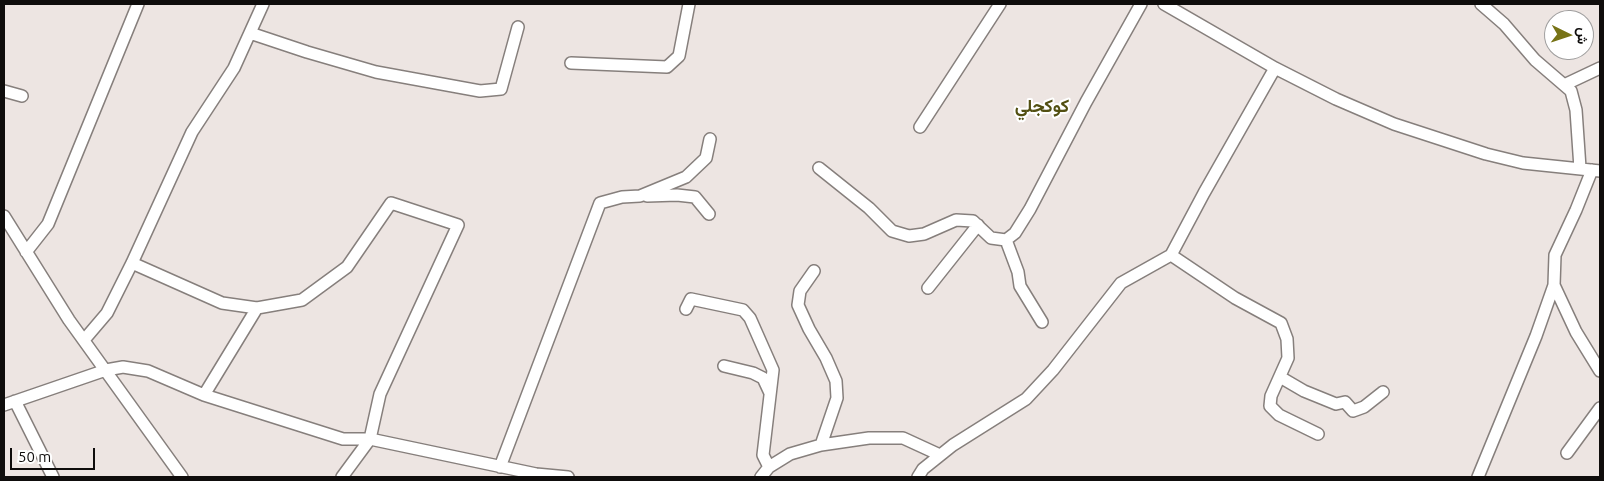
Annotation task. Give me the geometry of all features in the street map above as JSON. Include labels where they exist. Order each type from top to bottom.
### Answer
[{"type":"street","points":[[26,252],[48,224],[138,4]]},
{"type":"street","points":[[84,340],[107,313],[132,264],[192,132],[234,68],[263,4]]},
{"type":"street","points":[[570,63],[667,67],[680,56],[689,4]]},
{"type":"street","points":[[920,127],[1000,4]]},
{"type":"street","points":[[819,168],[869,208],[892,230],[909,236],[924,234],[956,220],[973,221],[991,238],[1006,240],[1015,233],[1030,209],[1086,102],[1142,4]]},
{"type":"street","points":[[1164,4],[1275,68],[1336,99],[1394,124],[1486,154],[1523,163],[1596,170],[1555,255],[1554,285],[1536,336],[1478,477]]},
{"type":"street","points":[[1481,4],[1504,24],[1535,60],[1572,91],[1576,110],[1580,168]]},
{"type":"street","points":[[250,32],[307,52],[376,72],[480,91],[501,89],[518,26]]},
{"type":"street","points":[[918,477],[924,469],[953,445],[1026,398],[1053,370],[1122,282],[1172,255],[1204,193],[1275,68]]},
{"type":"street","points":[[1564,84],[1600,68]]},
{"type":"street","points":[[4,91],[22,96]]},
{"type":"street","points":[[640,196],[686,177],[706,158],[710,139]]},
{"type":"street","points":[[505,471],[600,204],[622,197],[676,195],[695,197],[709,214]]},
{"type":"street","points":[[132,264],[222,303],[257,308],[302,300],[347,267],[390,202],[458,225],[380,394],[370,439],[342,477]]},
{"type":"street","points":[[4,216],[84,340],[182,477]]},
{"type":"street","points":[[928,288],[978,225]]},
{"type":"street","points":[[1006,240],[1018,272],[1020,286],[1042,322]]},
{"type":"street","points":[[1172,255],[1235,298],[1281,323],[1287,339],[1288,358],[1270,396],[1270,406],[1280,415],[1318,434]]},
{"type":"street","points":[[814,271],[800,291],[798,305],[836,381],[837,398],[821,445]]},
{"type":"street","points":[[1554,285],[1576,332],[1600,371]]},
{"type":"street","points":[[686,309],[691,299],[743,310],[750,318],[774,370],[764,455],[770,467]]},
{"type":"street","points":[[204,395],[257,308]]},
{"type":"street","points":[[724,366],[753,373],[763,378],[770,393]]},
{"type":"street","points":[[53,477],[9,403],[106,370],[123,367],[148,371],[204,395],[343,439],[370,439],[505,471],[562,477]]},
{"type":"street","points":[[1280,377],[1304,391],[1336,404],[1345,402],[1353,411],[1364,406],[1382,392]]},
{"type":"street","points":[[1568,452],[1600,408]]},
{"type":"street","points":[[761,477],[770,467],[790,454],[821,445],[869,438],[903,438],[940,455]]},
{"type":"district","name":"كوكجلي","points":[[1042,106]]}]
